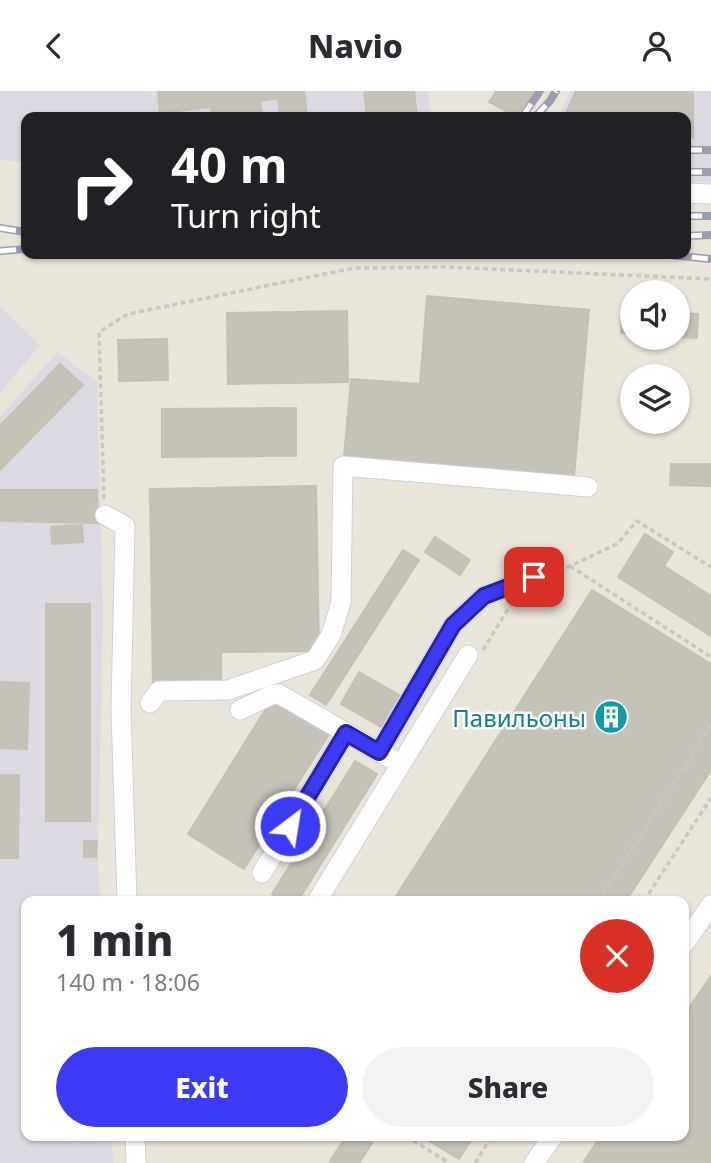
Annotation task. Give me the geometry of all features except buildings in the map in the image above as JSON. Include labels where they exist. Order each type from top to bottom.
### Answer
[{"type":"street","points":[[691,193],[711,194]]},
{"type":"street","points":[[150,703],[159,691],[228,690],[315,660],[331,635],[341,602],[343,466],[589,487]]},
{"type":"street","points":[[105,515],[125,526],[121,709],[127,896]]},
{"type":"street","points":[[379,752],[453,625],[484,596],[540,577]]},
{"type":"street","points":[[320,896],[400,764],[473,657]]},
{"type":"street","points":[[240,710],[271,695],[279,694],[400,764]]},
{"type":"street","points":[[262,873],[346,733]]},
{"type":"street","points":[[689,937],[711,905]]},
{"type":"street","points":[[135,1141],[136,1163]]},
{"type":"street","points":[[534,1163],[549,1141]]},
{"type":"path","points":[[105,515],[99,332],[128,314],[354,268],[447,268],[711,279]]},
{"type":"path","points":[[540,577],[617,544],[637,521],[711,567]]},
{"type":"path","points":[[570,566],[711,657]]},
{"type":"path","points":[[473,657],[513,600]]},
{"type":"path","points":[[602,896],[711,725]]},
{"type":"path","points":[[647,896],[711,799]]},
{"type":"path","points":[[414,1141],[449,1163]]},
{"type":"path","points":[[475,1163],[489,1141]]},
{"type":"shaded area","points":[[0,91],[428,91],[431,112],[21,112],[21,162],[0,160]]},
{"type":"shaded area","points":[[570,91],[711,91],[711,182],[691,181],[691,112],[561,112]]},
{"type":"shaded area","points":[[0,306],[40,345],[0,393]]},
{"type":"shaded area","points":[[57,352],[97,382],[103,615],[98,858],[100,896],[21,896],[21,1141],[112,1141],[113,1163],[0,1163],[0,417]]},
{"type":"railway","points":[[525,112],[540,91]]},
{"type":"railway","points":[[540,112],[556,91]]},
{"type":"railway","points":[[691,150],[711,150]]},
{"type":"railway","points":[[691,172],[711,172]]},
{"type":"railway","points":[[691,216],[711,216]]},
{"type":"railway","points":[[0,228],[21,231]]},
{"type":"railway","points":[[691,236],[711,235]]},
{"type":"railway","points":[[0,251],[21,249]]},
{"type":"railway","points":[[691,257],[711,259]]},
{"type":"place","name":"Павильоны","points":[[611,717]]},
{"type":"route","points":[[290,826],[346,733],[379,752],[453,625],[484,596],[534,577]]}]
